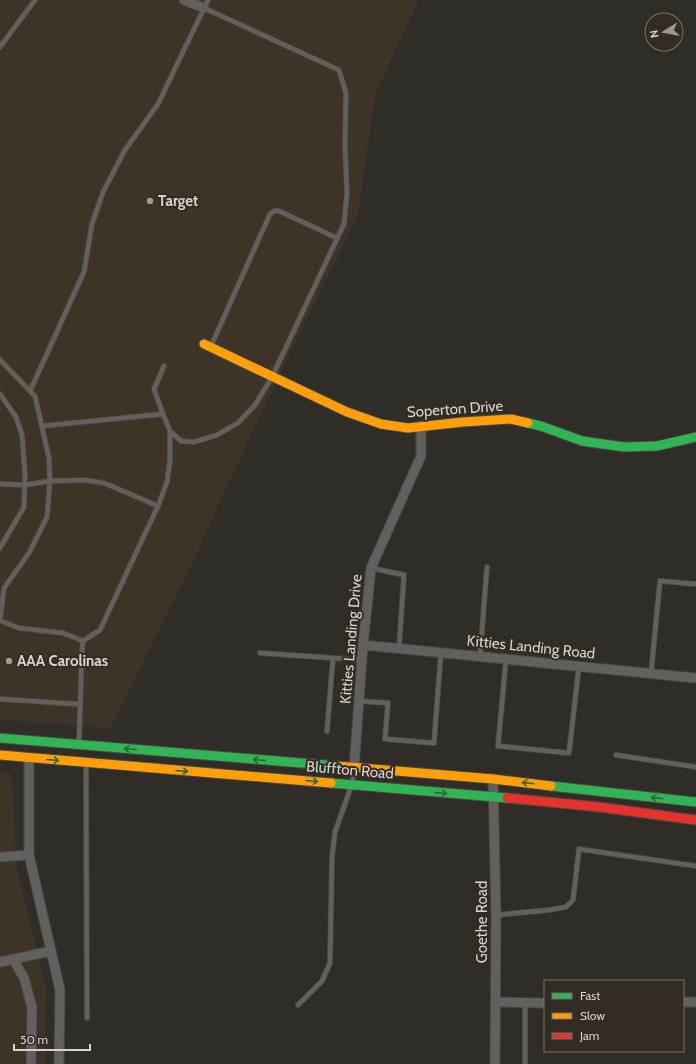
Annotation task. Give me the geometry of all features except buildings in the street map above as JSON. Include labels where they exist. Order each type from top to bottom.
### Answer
[{"type":"main road","name":"Soperton Drive","points":[[207,346],[347,412],[381,424],[408,428],[511,419],[541,426],[582,441],[624,447],[657,446],[696,437]]},
{"type":"main road","name":"Bluffton Road","points":[[0,738],[493,779],[696,802]]},
{"type":"main road","name":"Bluffton Road","points":[[0,755],[552,802],[696,820]]},
{"type":"street","points":[[184,0],[206,4]]},
{"type":"street","name":"Kitties Landing Drive","points":[[354,768],[363,645],[371,568],[421,456],[421,426]]},
{"type":"street","name":"Kitties Landing Road","points":[[363,645],[696,678]]},
{"type":"street","points":[[29,758],[29,855],[60,990],[59,1064]]},
{"type":"street","name":"Goethe Road","points":[[493,779],[496,915],[495,1064]]},
{"type":"street","points":[[0,857],[29,855]]},
{"type":"street","points":[[0,962],[51,952]]},
{"type":"street","points":[[13,959],[24,978],[32,1007],[31,1064]]},
{"type":"street","points":[[496,1002],[544,1003]]},
{"type":"street","points":[[684,1002],[696,1002]]},
{"type":"lane","points":[[0,47],[36,0]]},
{"type":"lane","points":[[30,391],[84,272],[92,224],[103,192],[125,150],[158,104],[206,4],[339,70],[346,93],[346,193],[344,224],[272,377],[255,405],[238,423],[217,436],[194,442],[180,440],[170,431]]},
{"type":"lane","points":[[207,346],[270,214],[274,211],[279,211],[337,238]]},
{"type":"lane","points":[[0,360],[35,396],[49,458],[50,481],[47,517],[29,553],[4,588],[0,621],[20,628],[63,633],[83,641]]},
{"type":"lane","points":[[83,641],[100,630],[158,506],[167,482],[170,460],[170,431],[154,389],[164,366]]},
{"type":"lane","points":[[0,394],[16,417],[22,435],[25,474],[24,507],[0,548]]},
{"type":"lane","points":[[42,426],[163,414]]},
{"type":"lane","points":[[0,484],[24,485],[50,481],[84,480],[104,483],[158,506]]},
{"type":"lane","points":[[480,656],[487,567]]},
{"type":"lane","points":[[371,568],[404,576],[398,648]]},
{"type":"lane","points":[[651,673],[660,581],[696,584]]},
{"type":"lane","points":[[79,744],[83,641]]},
{"type":"lane","points":[[359,701],[388,703],[385,739],[434,743],[440,652]]},
{"type":"lane","points":[[260,653],[362,660]]},
{"type":"lane","points":[[327,730],[333,658]]},
{"type":"lane","points":[[506,659],[498,746],[506,747],[569,753],[579,666]]},
{"type":"lane","points":[[0,699],[80,704]]},
{"type":"lane","points":[[616,755],[696,767]]},
{"type":"lane","points":[[86,762],[87,1018]]},
{"type":"lane","points":[[298,1005],[322,981],[330,963],[332,857],[335,832],[352,784],[354,768]]},
{"type":"lane","points":[[496,915],[566,907],[573,900],[579,849],[696,866]]},
{"type":"lane","points":[[525,1003],[525,1064]]},
{"type":"shaded area","points":[[0,0],[419,0],[376,92],[358,214],[249,439],[182,585],[111,728],[0,720]]},
{"type":"shaded area","points":[[0,773],[12,773],[17,868],[46,987],[45,1064],[0,1064]]},
{"type":"traffic: fast","points":[[528,423],[541,426],[582,441],[624,447],[657,446],[696,437]]},
{"type":"traffic: fast","points":[[0,738],[337,766]]},
{"type":"traffic: fast","points":[[331,783],[507,798]]},
{"type":"traffic: fast","points":[[551,786],[696,802]]},
{"type":"traffic: slow","points":[[204,344],[347,412],[381,424],[408,428],[511,419],[528,423]]},
{"type":"traffic: slow","points":[[0,755],[331,783]]},
{"type":"traffic: slow","points":[[337,766],[493,779],[551,786]]},
{"type":"traffic: jam","points":[[507,798],[599,807],[696,820]]},
{"type":"place","name":"Target","points":[[150,201]]},
{"type":"place","name":"AAA Carolinas","points":[[9,661]]}]
